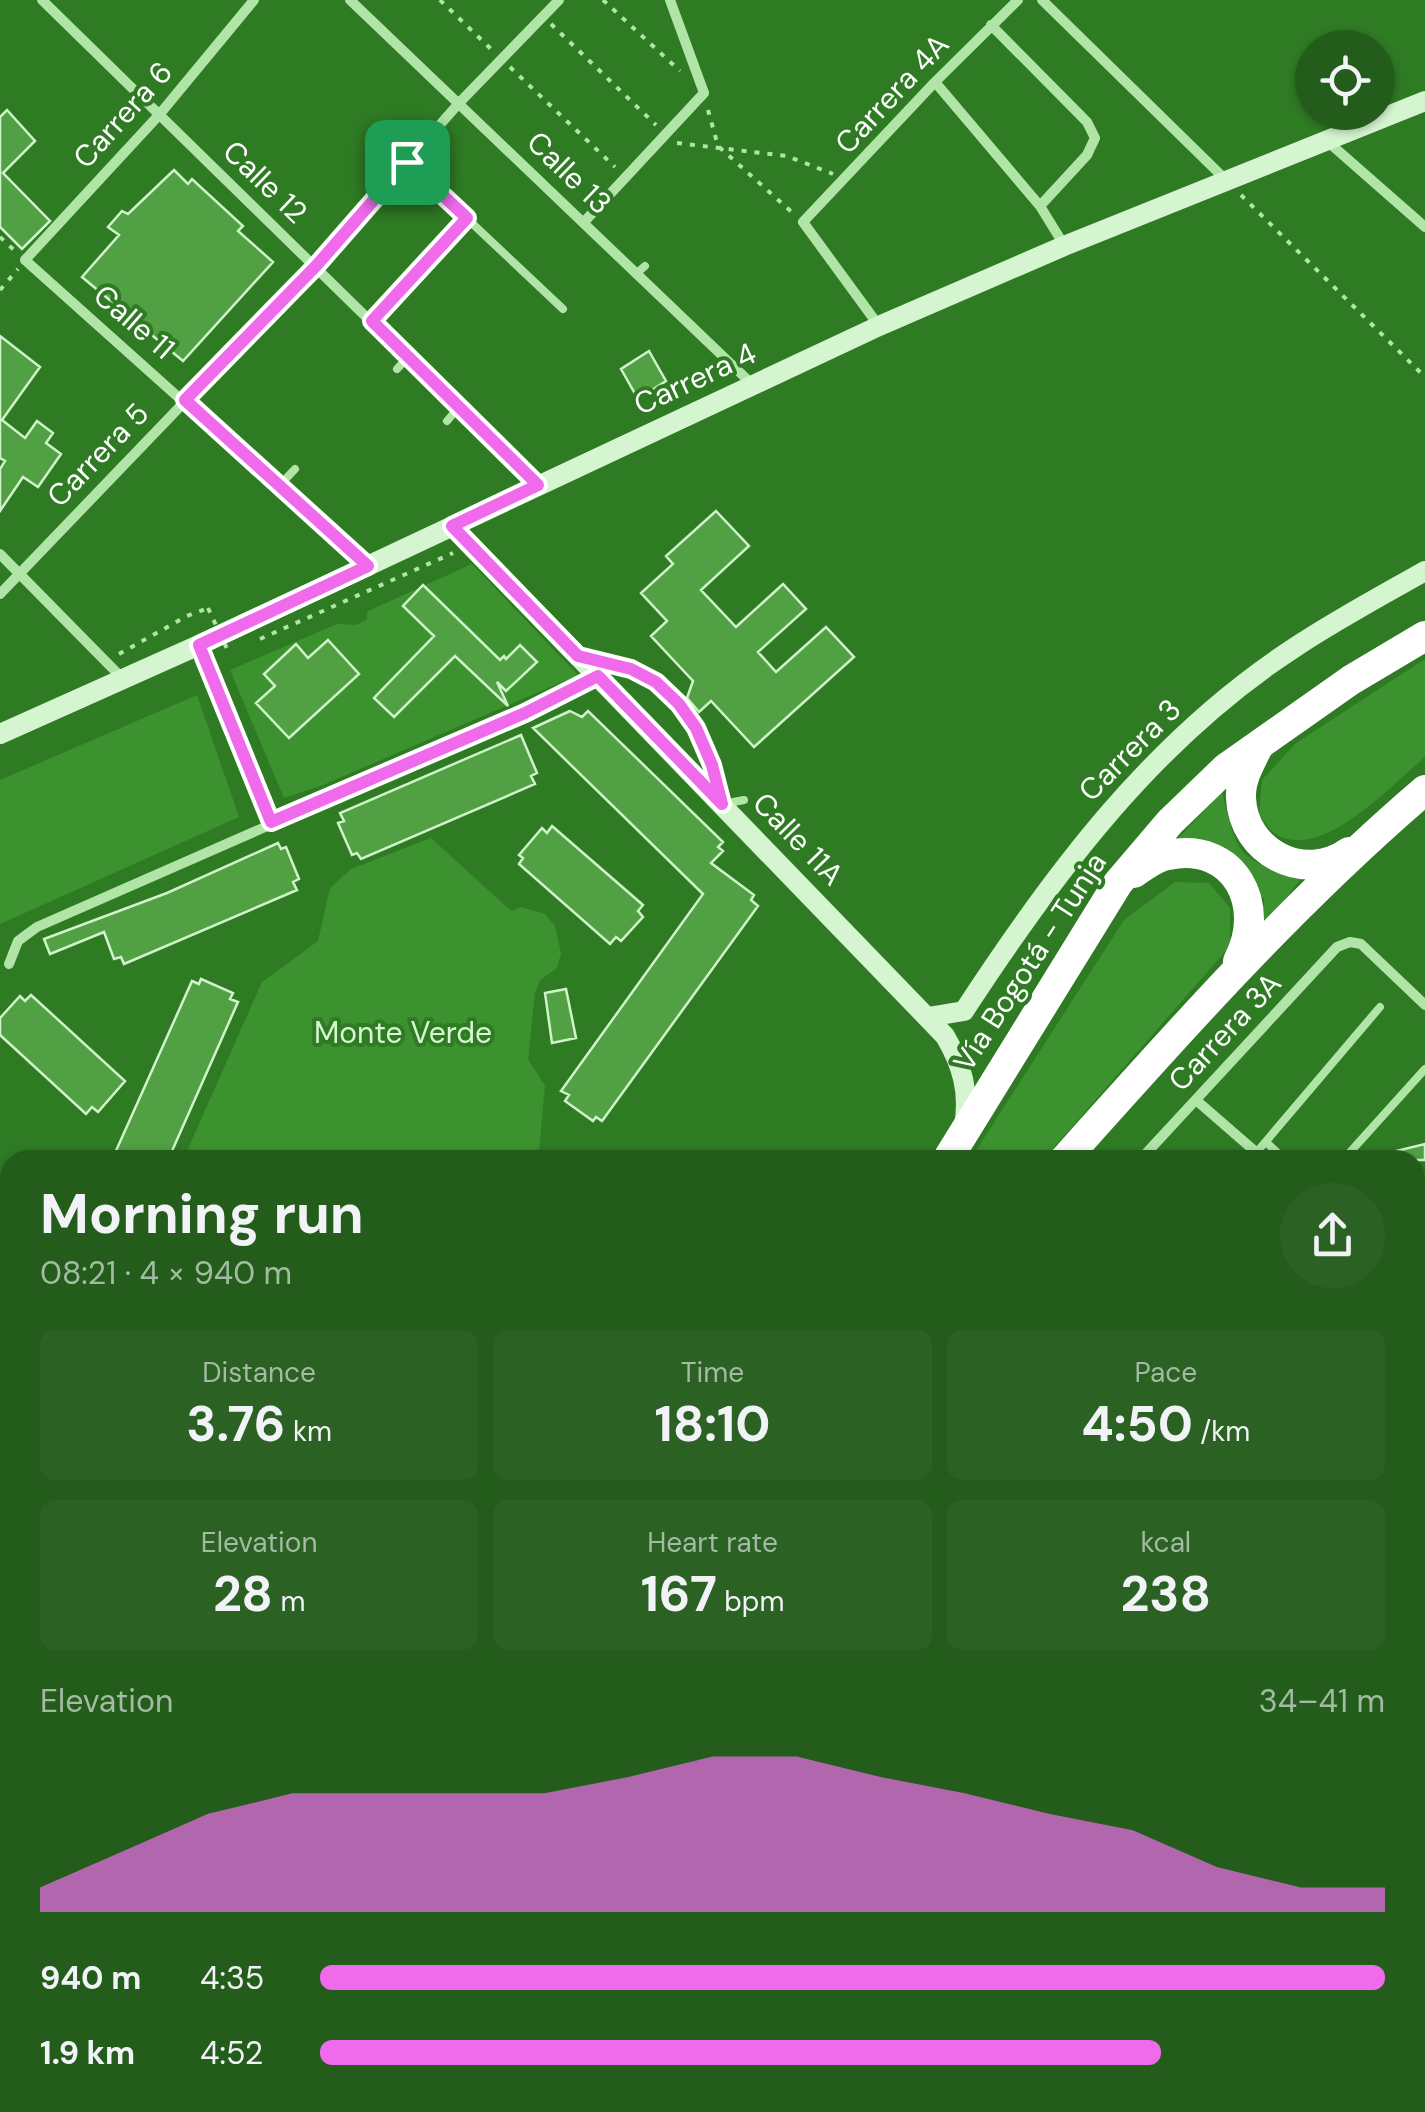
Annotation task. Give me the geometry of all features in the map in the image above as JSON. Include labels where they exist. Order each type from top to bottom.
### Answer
[{"type":"highway","name":"Vía Bogotá - Tunja","points":[[953,1150],[1118,882],[1170,822],[1226,768],[1351,680],[1425,636]]},
{"type":"highway","points":[[1259,744],[1240,794],[1243,818],[1254,839],[1271,855],[1293,864],[1317,866],[1340,859],[1425,790]]},
{"type":"highway","points":[[1073,1150],[1232,972],[1371,836]]},
{"type":"highway","points":[[1118,882],[1165,855],[1190,853],[1215,860],[1236,876],[1248,898],[1251,924],[1232,972]]},
{"type":"main road","name":"Carrera 4","points":[[0,734],[199,645],[224,643],[368,566],[879,326],[1064,246],[1425,101]]},
{"type":"main road","name":"Calle 11A","points":[[452,526],[598,676],[733,802],[946,1036],[965,1082],[967,1108],[963,1132]]},
{"type":"main road","name":"Carrera 3","points":[[928,1016],[964,1011],[1002,952],[1099,822],[1164,754],[1221,703],[1292,649],[1425,570]]},
{"type":"street","name":"Calle 12","points":[[42,0],[538,485]]},
{"type":"street","name":"Carrera 6","points":[[25,260],[159,116],[254,0]]},
{"type":"street","name":"Calle 13","points":[[350,0],[584,222],[641,270],[752,385]]},
{"type":"street","name":"Carrera 5","points":[[0,594],[316,266],[460,102],[559,0]]},
{"type":"street","points":[[584,222],[704,93],[670,0]]},
{"type":"street","name":"Carrera 4A","points":[[803,222],[934,82],[1018,0]]},
{"type":"street","points":[[1042,0],[1227,181]]},
{"type":"street","points":[[992,25],[1087,122],[1094,138],[1087,155],[1040,206]]},
{"type":"street","points":[[934,82],[1040,206],[1064,246]]},
{"type":"street","points":[[1326,140],[1425,227]]},
{"type":"street","points":[[803,222],[879,326]]},
{"type":"street","name":"Calle 11","points":[[25,260],[368,566]]},
{"type":"street","points":[[0,554],[122,678]]},
{"type":"street","points":[[199,645],[271,822]]},
{"type":"street","points":[[9,964],[18,941],[37,927],[525,713],[598,676]]},
{"type":"street","name":"Carrera 3A","points":[[1149,1150],[1337,948],[1350,942],[1361,944],[1425,1005]]},
{"type":"street","points":[[1196,1100],[1253,1150]]},
{"type":"lane","points":[[407,162],[563,309]]},
{"type":"lane","points":[[372,321],[467,218]]},
{"type":"lane","points":[[397,370],[408,357]]},
{"type":"lane","points":[[447,421],[459,407]]},
{"type":"lane","points":[[279,486],[295,469]]},
{"type":"lane","points":[[578,656],[631,669],[656,682],[696,728],[733,802]]},
{"type":"lane","points":[[69,912],[74,926]]},
{"type":"lane","points":[[1264,1150],[1266,1142],[1380,1007]]},
{"type":"lane","points":[[1351,1150],[1425,1070]]},
{"type":"lane","points":[[1266,1142],[1274,1150]]},
{"type":"path","points":[[440,0],[626,177]]},
{"type":"path","points":[[603,0],[704,93],[718,146],[803,222]]},
{"type":"path","points":[[543,17],[672,142],[787,156],[846,180]]},
{"type":"path","points":[[1227,181],[1425,377]]},
{"type":"path","points":[[0,237],[25,260]]},
{"type":"path","points":[[246,645],[471,546]]},
{"type":"path","points":[[106,661],[208,608],[224,643]]},
{"type":"green space","points":[[472,564],[578,675],[323,785],[284,798],[230,670],[337,624],[356,625],[366,620],[368,611]]},
{"type":"green space","points":[[1425,659],[1425,757],[1375,802],[1333,830],[1293,840],[1274,833],[1259,814],[1262,780],[1296,743]]},
{"type":"green space","points":[[197,695],[239,817],[0,924],[0,780]]},
{"type":"green space","points":[[1222,792],[1232,830],[1244,852],[1264,866],[1301,879],[1264,925],[1264,899],[1234,862],[1174,843]]},
{"type":"green space","name":"Monte Verde","points":[[431,838],[511,911],[521,907],[545,914],[555,926],[561,953],[557,968],[540,980],[535,992],[528,1059],[545,1086],[539,1150],[187,1150],[262,982],[318,941],[330,888],[351,869]]},
{"type":"green space","points":[[1175,882],[1209,883],[1230,908],[1230,946],[1052,1150],[976,1150],[1124,920]]},
{"type":"building","points":[[7,110],[35,141],[3,173],[50,221],[22,249],[0,227],[0,117]]},
{"type":"building","points":[[174,170],[188,184],[192,179],[243,226],[238,231],[273,262],[183,361],[82,277],[119,235],[108,227],[122,211],[128,214]]},
{"type":"building","points":[[0,336],[40,367],[2,420],[25,438],[37,421],[53,433],[46,443],[61,454],[38,487],[23,477],[0,511],[0,469],[5,461],[0,458]]},
{"type":"building","points":[[649,351],[666,381],[638,399],[621,369]]},
{"type":"building","points":[[716,511],[749,546],[701,590],[736,627],[783,584],[806,609],[758,652],[776,672],[826,627],[854,657],[754,747],[711,701],[699,712],[687,698],[693,681],[651,636],[667,621],[641,593],[673,564],[666,556]]},
{"type":"building","points":[[423,585],[500,660],[520,645],[537,662],[506,691],[497,682],[508,706],[455,656],[394,717],[374,698],[434,636],[403,606]]},
{"type":"building","points":[[328,640],[359,674],[289,738],[256,703],[275,686],[264,674],[296,644],[308,658]]},
{"type":"building","points":[[570,711],[582,717],[588,711],[723,842],[718,847],[723,851],[711,863],[754,895],[751,900],[758,906],[602,1121],[596,1117],[593,1121],[565,1101],[569,1095],[561,1091],[703,894],[533,728]]},
{"type":"building","points":[[521,735],[537,773],[531,776],[535,784],[361,859],[357,853],[352,855],[338,823],[344,821],[340,813]]},
{"type":"building","points":[[552,826],[643,905],[638,911],[643,917],[621,941],[616,937],[610,944],[519,864],[523,858],[519,855],[542,828],[547,833]]},
{"type":"building","points":[[278,843],[281,849],[286,847],[299,879],[293,882],[297,890],[124,964],[121,957],[114,959],[104,932],[50,954],[44,939],[167,893]]},
{"type":"building","points":[[201,979],[233,993],[230,999],[238,1002],[172,1150],[116,1150],[192,981],[199,984]]},
{"type":"building","points":[[566,989],[576,1038],[552,1043],[545,993]]},
{"type":"building","points":[[31,995],[125,1081],[98,1112],[92,1107],[86,1114],[0,1035],[0,1018],[20,996],[25,1001]]},
{"type":"building","points":[[1425,1144],[1425,1150],[1400,1150]]},
{"type":"route","points":[[407,162],[467,218],[372,321],[538,485],[452,526],[578,656],[631,669],[656,682],[679,704],[696,728],[712,765],[722,804],[598,676],[525,713],[271,822],[199,645],[368,566],[185,400],[316,266],[407,162]]}]
